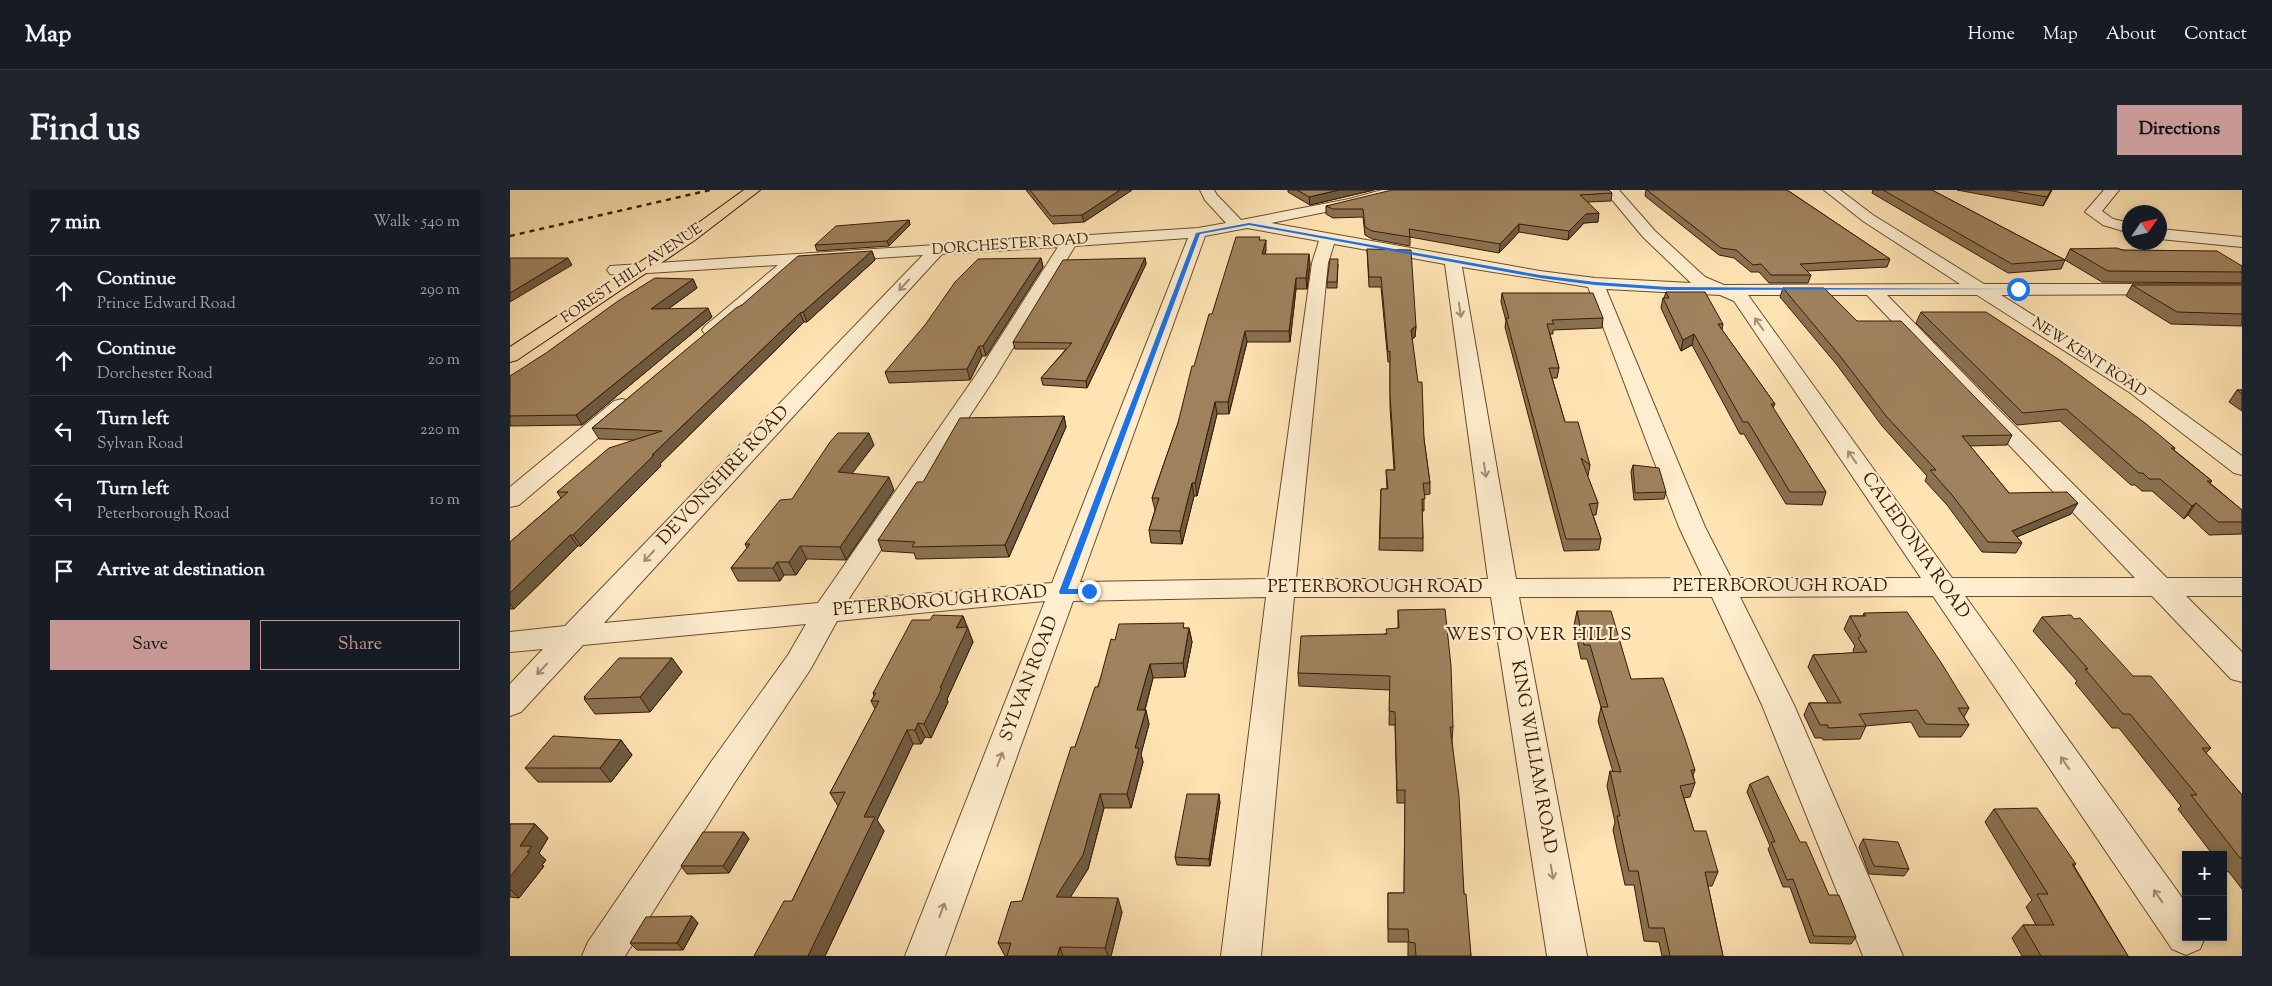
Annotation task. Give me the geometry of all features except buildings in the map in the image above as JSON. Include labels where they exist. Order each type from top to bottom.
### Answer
[{"type":"main road","name":"FOREST HILL AVENUE","points":[[510,340],[704,211],[753,190]]},
{"type":"main road","name":"FOREST HILL AVENUE","points":[[510,356],[641,269],[734,197]]},
{"type":"street","points":[[1207,190],[1210,197],[1243,225],[1453,262],[1595,283],[1721,290],[2242,289]]},
{"type":"street","name":"CALEDONIA ROAD","points":[[1611,190],[1649,234],[1699,281],[1740,297],[2182,931]]},
{"type":"street","name":"NEW KENT ROAD","points":[[1831,190],[1868,218],[2143,392],[2242,468]]},
{"type":"street","points":[[2112,190],[2093,212],[2108,222],[2122,226]]},
{"type":"street","name":"DORCHESTER ROAD","points":[[616,270],[1198,233],[1243,225],[1389,191]]},
{"type":"street","name":"SYLVAN ROAD","points":[[924,956],[1198,233]]},
{"type":"street","points":[[2167,235],[2241,242]]},
{"type":"street","points":[[1241,956],[1281,588],[1320,263],[1328,239]]},
{"type":"street","points":[[602,956],[718,779],[799,662],[829,611],[939,443],[990,370],[1070,241]]},
{"type":"street","name":"DEVONSHIRE ROAD","points":[[510,704],[937,250]]},
{"type":"street","points":[[698,342],[795,260]]},
{"type":"street","name":"KING WILLIAM ROAD","points":[[1453,262],[1504,588],[1567,956]]},
{"type":"street","points":[[1595,283],[1692,527],[1778,705],[1883,956]]},
{"type":"street","points":[[1872,290],[1985,409],[2242,672]]},
{"type":"street","points":[[510,500],[638,393]]},
{"type":"street","name":"PETERBOROUGH ROAD","points":[[510,642],[829,611],[1063,592],[1281,588],[2242,587]]},
{"type":"street","name":"CALEDONIA ROAD","points":[[2189,941],[2200,956]]},
{"type":"railway","points":[[510,236],[710,190]]},
{"type":"district","name":"WESTOVER HILLS","points":[[1539,635]]},
{"type":"route","points":[[1089,591],[1063,592],[1198,233],[1249,224],[1540,276],[1595,283],[1668,288],[1721,290],[2018,289]]}]
